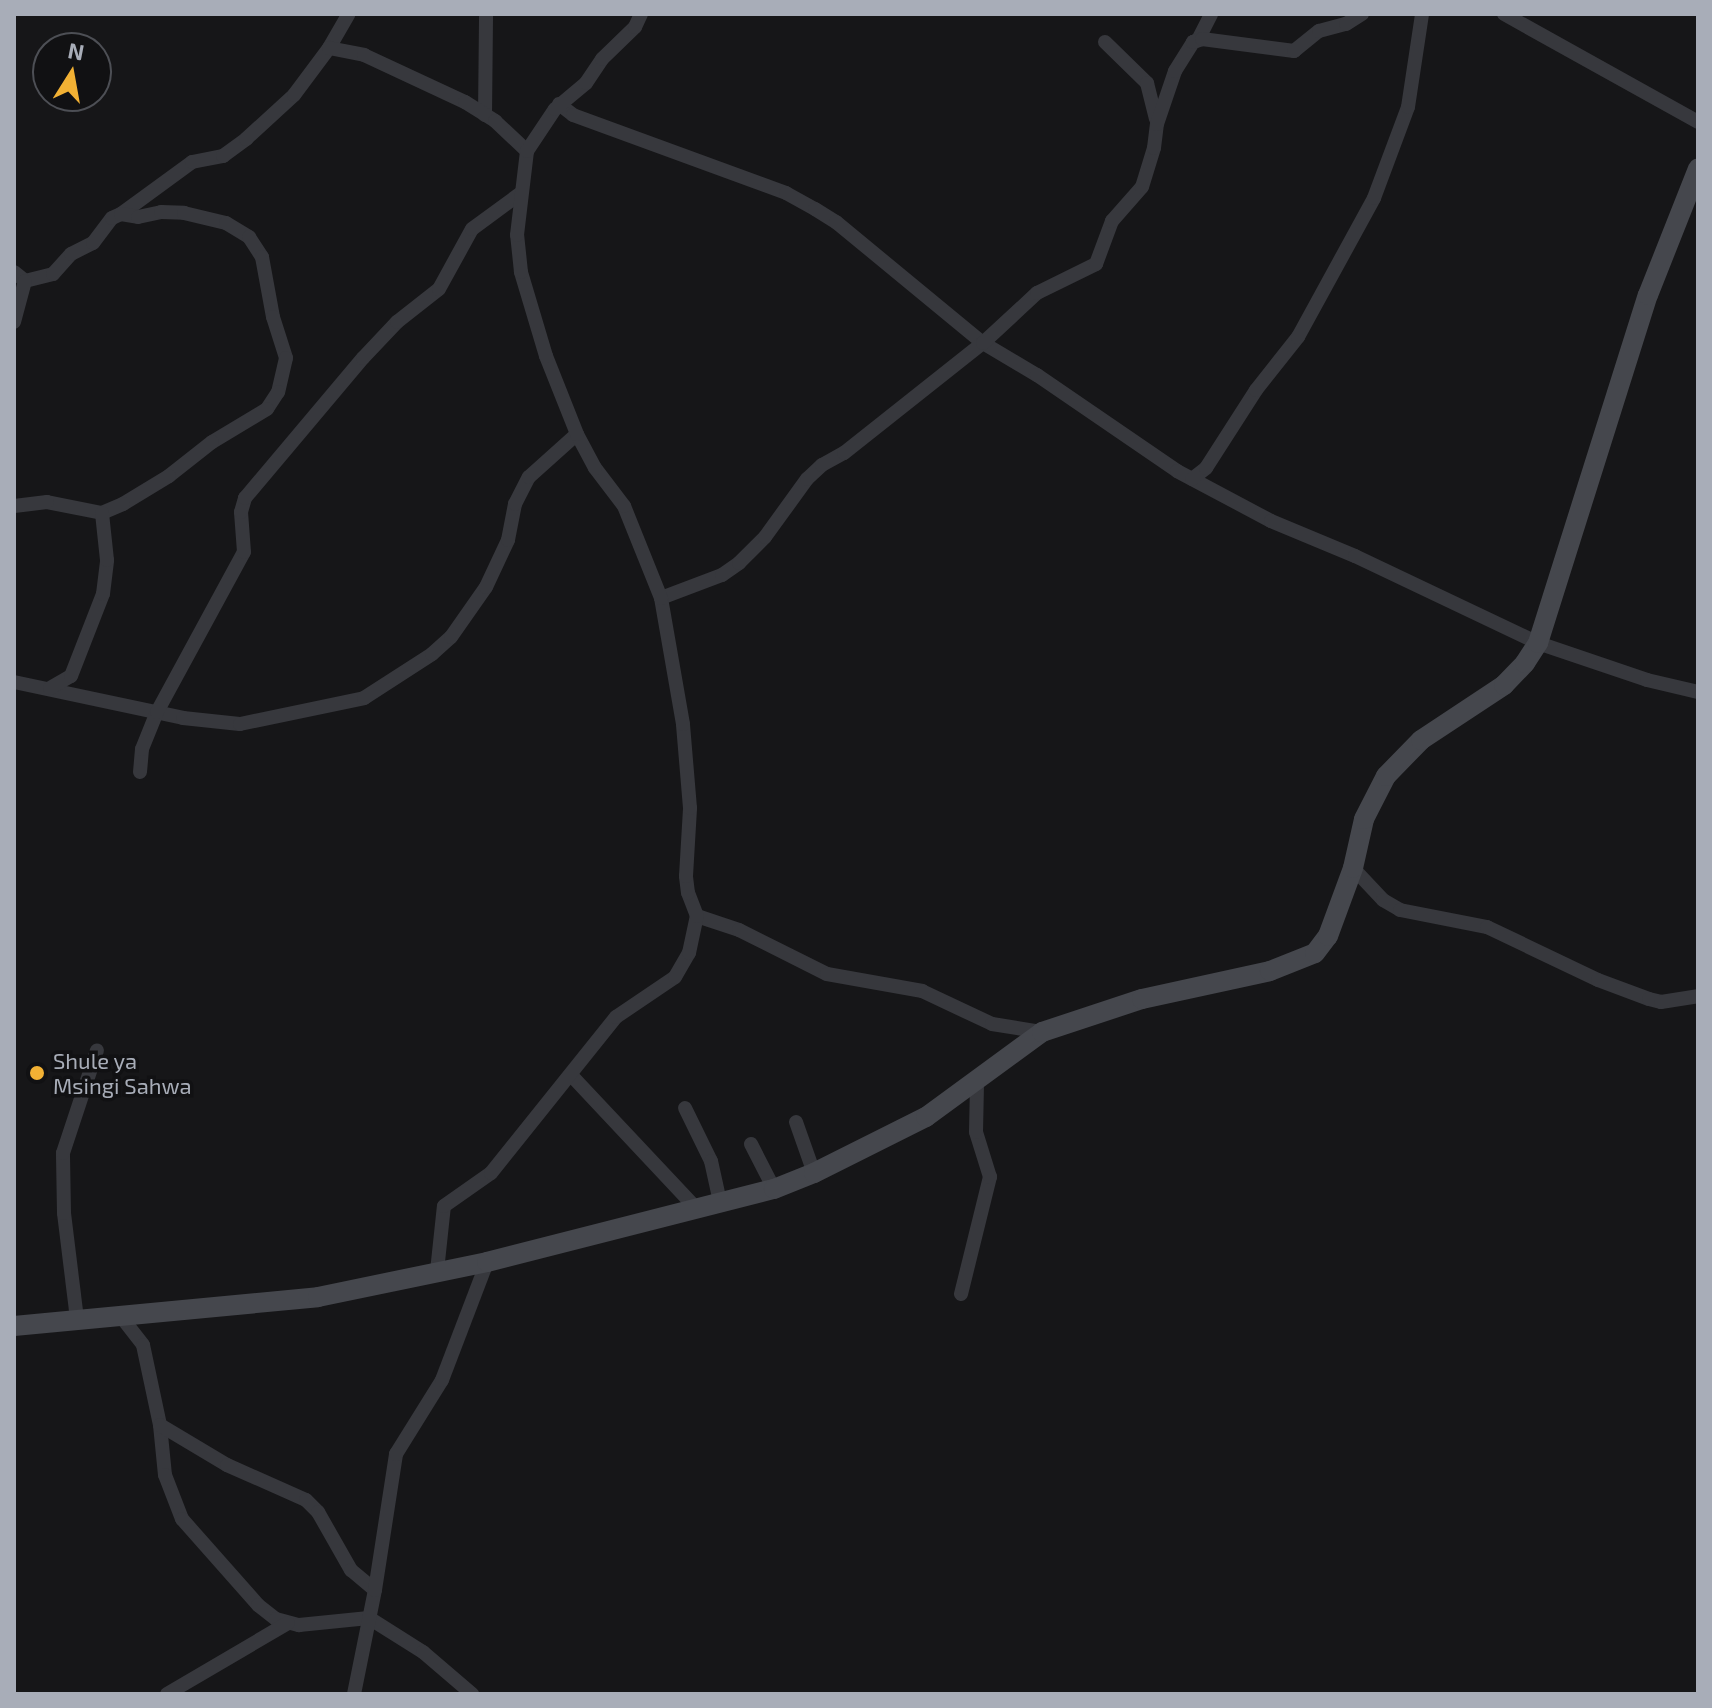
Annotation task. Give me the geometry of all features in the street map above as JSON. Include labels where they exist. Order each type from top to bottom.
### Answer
[{"type":"main road","points":[[14,1326],[318,1297],[487,1262],[774,1189],[814,1173],[926,1117],[977,1083],[1042,1032],[1142,999],[1270,971],[1315,953],[1328,936],[1353,868],[1364,819],[1386,776],[1421,740],[1504,685],[1538,643],[1648,295],[1698,169]]},
{"type":"street","points":[[14,322],[19,277],[53,274],[71,254],[93,243],[112,218],[192,162],[223,156],[246,139],[294,95],[329,48],[349,14]]},
{"type":"street","points":[[485,115],[486,14]]},
{"type":"street","points":[[437,1271],[444,1206],[491,1173],[616,1017],[675,977],[689,953],[697,916],[688,893],[686,876],[690,808],[683,724],[661,598],[624,506],[595,468],[577,434],[546,356],[521,272],[517,225],[527,151],[559,104],[586,83],[602,59],[635,27],[641,14]]},
{"type":"street","points":[[661,598],[722,575],[739,563],[765,537],[807,479],[822,465],[844,453],[983,343],[1037,293],[1096,264],[1112,221],[1142,187],[1154,148],[1157,124],[1175,71],[1193,42],[1198,40],[1211,14]]},
{"type":"street","points":[[1193,42],[1202,39],[1294,51],[1319,31],[1346,24],[1362,14]]},
{"type":"street","points":[[1192,479],[1206,468],[1256,390],[1298,337],[1374,198],[1408,107],[1422,14]]},
{"type":"street","points":[[1504,14],[1698,122]]},
{"type":"street","points":[[1105,42],[1147,83],[1157,124]]},
{"type":"street","points":[[329,48],[364,55],[485,115],[527,151]]},
{"type":"street","points":[[559,104],[573,115],[663,145],[796,198],[836,222],[983,343],[1037,375],[1115,431],[1192,479],[1271,521],[1355,556],[1538,643],[1634,677],[1698,692]]},
{"type":"street","points":[[140,772],[142,749],[157,712],[244,552],[241,512],[245,498],[363,358],[397,322],[439,289],[472,229],[521,193]]},
{"type":"street","points":[[14,506],[47,502],[102,513],[169,476],[212,442],[267,409],[278,392],[286,358],[273,317],[266,268],[249,237],[226,223],[201,215],[161,212],[138,217],[121,214]]},
{"type":"street","points":[[14,682],[157,712],[240,724],[347,703],[380,690],[451,637],[486,587],[508,540],[515,504],[529,477],[577,434]]},
{"type":"street","points":[[49,688],[71,676],[103,594],[107,560],[102,513]]},
{"type":"street","points":[[1353,868],[1383,900],[1400,910],[1487,927],[1598,980],[1649,999],[1661,1002],[1698,996]]},
{"type":"street","points":[[697,916],[739,930],[827,974],[922,991],[992,1024],[1042,1032]]},
{"type":"street","points":[[77,1319],[64,1213],[63,1153],[97,1050]]},
{"type":"street","points":[[571,1075],[697,1209]]},
{"type":"street","points":[[961,1294],[990,1177],[976,1132],[977,1083]]},
{"type":"street","points":[[685,1108],[711,1161],[720,1202]]},
{"type":"street","points":[[796,1122],[814,1173]]},
{"type":"street","points":[[751,1144],[774,1189]]},
{"type":"street","points":[[354,1694],[375,1590],[396,1454],[442,1380],[487,1262]]},
{"type":"street","points":[[119,1314],[143,1345],[160,1425],[165,1475],[182,1519],[258,1605],[288,1623]]},
{"type":"street","points":[[160,1425],[227,1465],[306,1500],[318,1512],[351,1570],[375,1590]]},
{"type":"street","points":[[167,1694],[288,1623],[369,1618],[423,1652],[472,1694]]},
{"type":"place","name":"Shule ya Msingi Sahwa","points":[[37,1073]]}]
